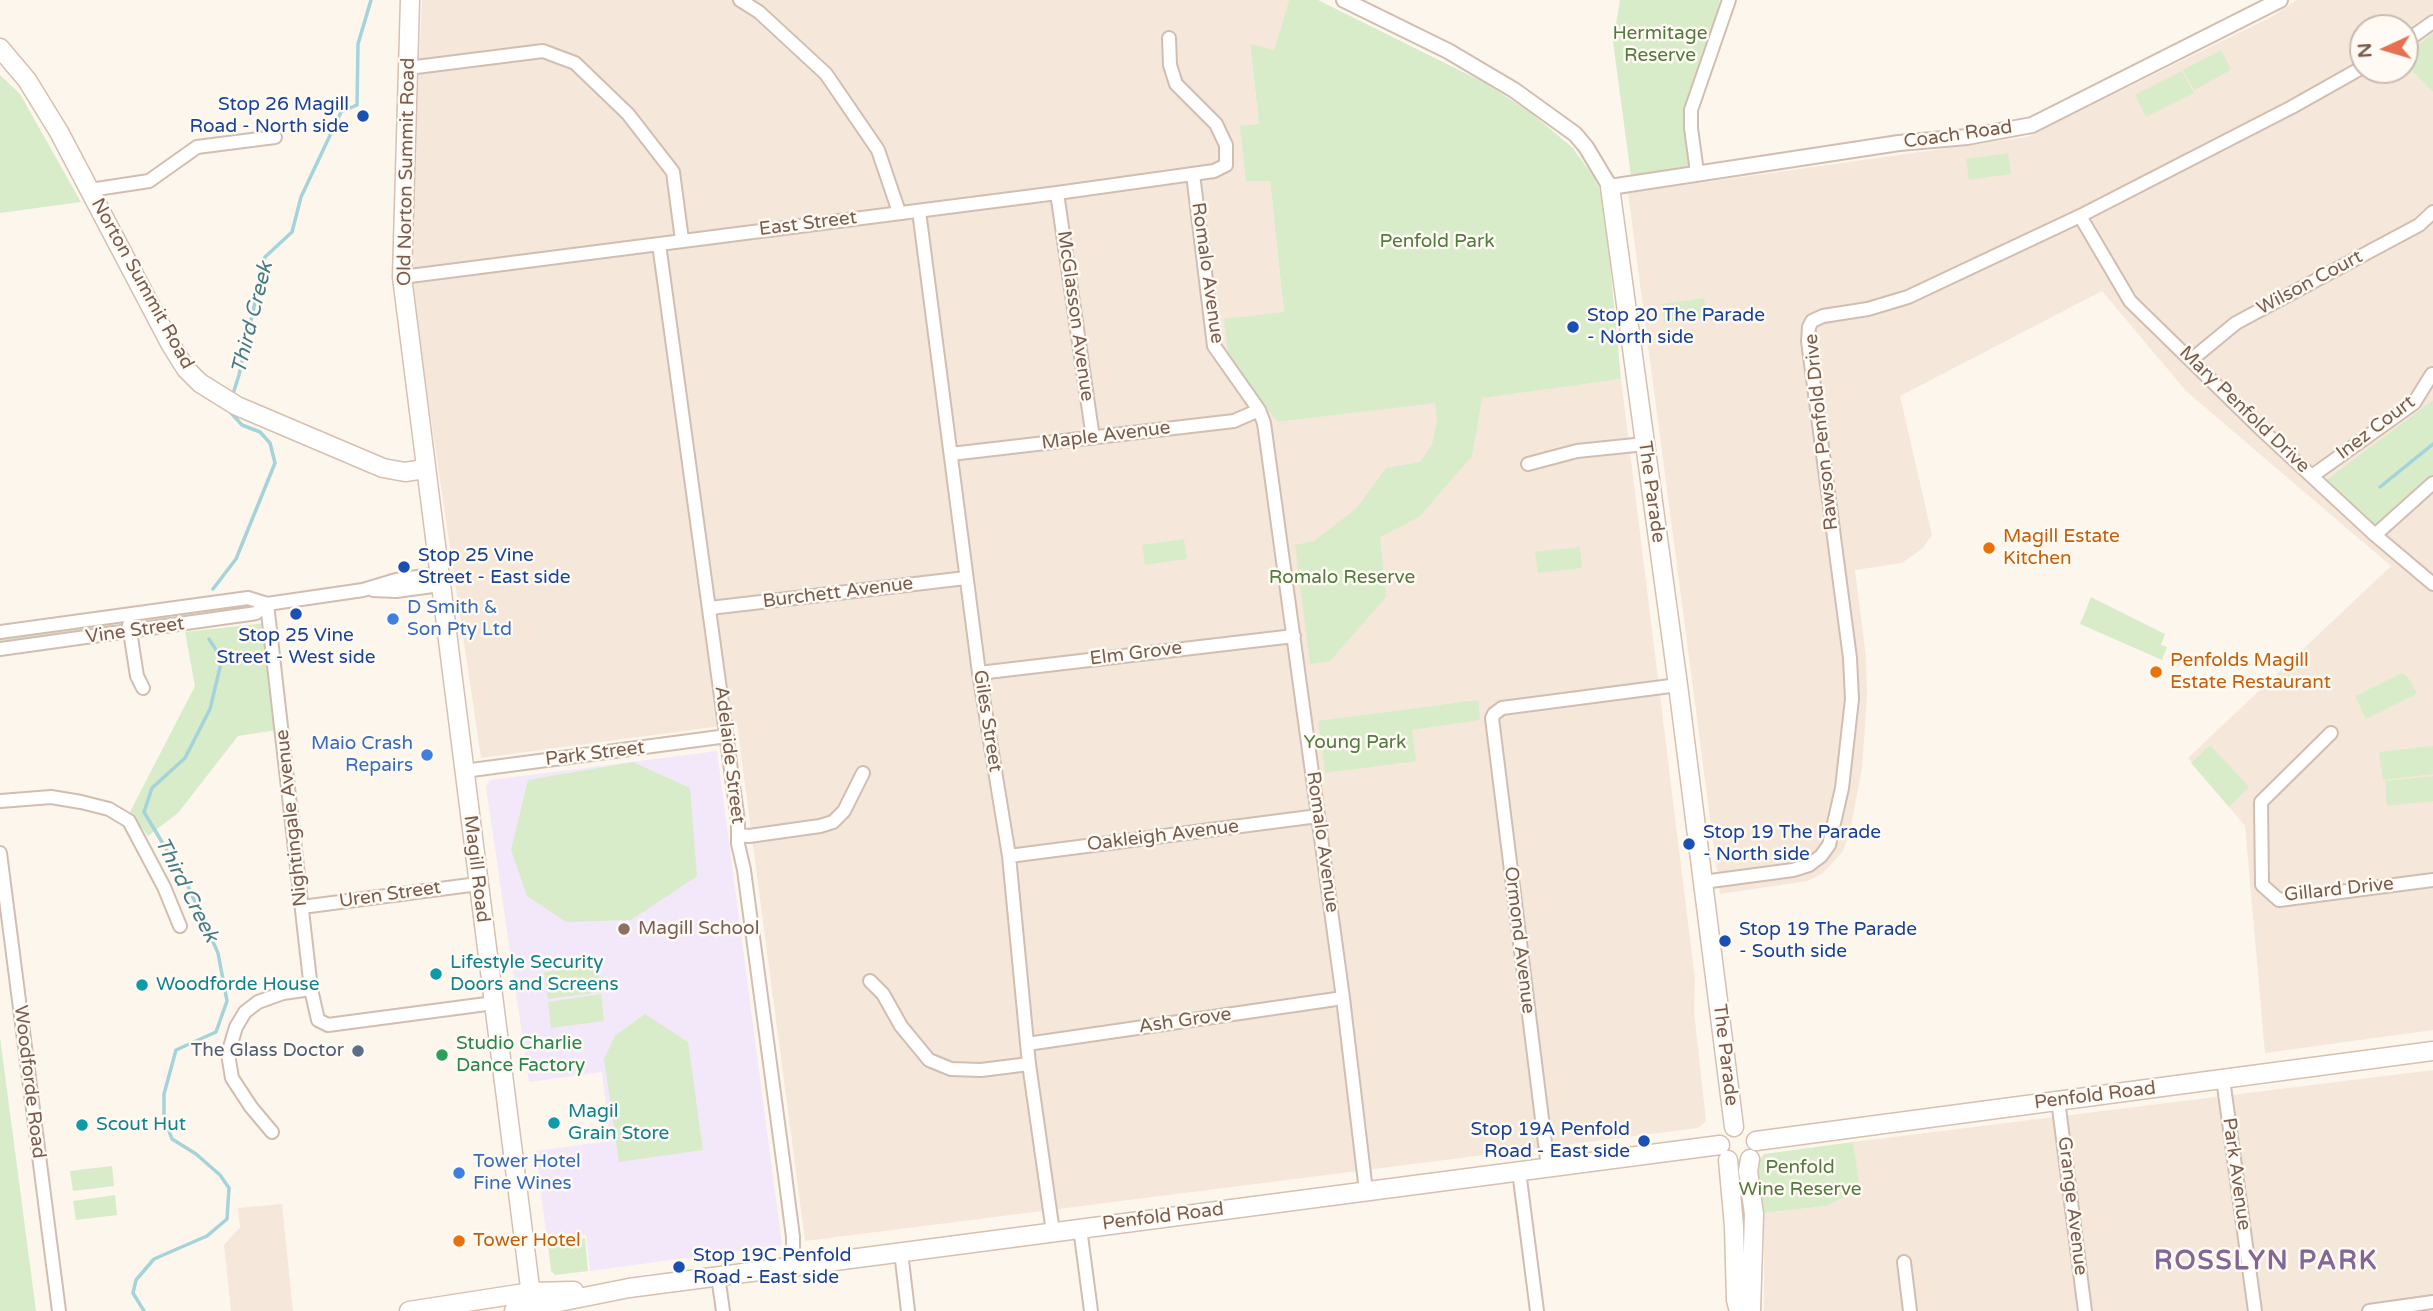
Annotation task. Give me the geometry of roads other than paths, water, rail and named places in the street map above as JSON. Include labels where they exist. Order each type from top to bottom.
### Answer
[{"type":"main road","name":"Old Norton Summit Road","points":[[410,0],[402,277],[425,469]]},
{"type":"main road","name":"Norton Summit Road","points":[[0,48],[27,80],[59,132],[171,345],[186,369],[200,383],[237,406],[393,471],[425,469]]},
{"type":"main road","name":"The Parade","points":[[1610,187],[1678,685],[1734,1127]]},
{"type":"main road","name":"Magill Road","points":[[425,469],[532,1304]]},
{"type":"main road","name":"Penfold Road","points":[[1756,1141],[2433,1051]]},
{"type":"main road","points":[[1739,1311],[1736,1300],[1734,1226],[1724,1152],[1724,1133],[1734,1127],[1751,1131],[1756,1141],[1748,1171],[1754,1214],[1751,1311]]},
{"type":"main road","name":"Penfold Road","points":[[532,1304],[606,1291],[1548,1167],[1724,1152]]},
{"type":"main road","points":[[1724,1152],[1739,1163],[1750,1159]]},
{"type":"main road","points":[[409,1311],[532,1304]]},
{"type":"main road","points":[[514,1311],[532,1304]]},
{"type":"street","points":[[740,0],[759,12],[826,74],[878,150],[899,212]]},
{"type":"street","name":"The Parade","points":[[1344,0],[1439,46],[1514,90],[1574,134],[1586,147],[1610,187]]},
{"type":"street","points":[[1697,172],[1691,110],[1729,0]]},
{"type":"street","name":"Coach Road","points":[[1610,187],[1899,143],[1967,137],[2032,125],[2280,0]]},
{"type":"street","name":"East Street","points":[[402,277],[1214,171],[1226,165],[1226,145],[1216,124],[1176,84],[1170,65],[1169,38]]},
{"type":"street","points":[[408,68],[543,51],[575,63],[628,114],[673,172],[682,240]]},
{"type":"street","name":"Rawson Penfold Drive","points":[[1703,882],[1793,870],[1809,865],[1821,856],[1829,845],[1842,788],[1852,699],[1850,658],[1810,352],[1812,321],[1822,316],[1868,309],[1908,297],[2080,216],[2349,75]]},
{"type":"street","points":[[90,190],[149,181],[197,147],[275,137]]},
{"type":"street","name":"Romalo Avenue","points":[[1194,174],[1214,346],[1259,410],[1264,424],[1343,998],[1366,1191]]},
{"type":"street","name":"McGlasson Avenue","points":[[1057,193],[1093,438]]},
{"type":"street","name":"Giles Street","points":[[919,211],[979,673],[1009,856],[1029,1064],[1053,1231]]},
{"type":"street","name":"Wilson Court","points":[[2191,360],[2236,323],[2419,225],[2433,212]]},
{"type":"street","name":"Mary Penfold Drive","points":[[2080,216],[2130,301],[2375,535],[2433,584]]},
{"type":"street","name":"Adelaide Street","points":[[659,244],[727,736],[739,856],[744,870],[785,1175],[793,1237],[793,1266]]},
{"type":"street","name":"Inez Court","points":[[2312,476],[2414,403],[2432,374]]},
{"type":"street","name":"Maple Avenue","points":[[951,454],[1234,421],[1259,410]]},
{"type":"street","points":[[1528,464],[1577,451],[1645,444]]},
{"type":"street","points":[[2375,535],[2433,483]]},
{"type":"street","name":"Burchett Avenue","points":[[710,608],[966,578]]},
{"type":"street","name":"Vine Street","points":[[0,649],[256,613],[267,604],[363,590],[396,591],[439,579]]},
{"type":"street","name":"Vine Street","points":[[0,632],[247,598],[267,604]]},
{"type":"street","name":"Nightingale Avenue","points":[[267,604],[315,1014],[328,1026],[494,1003]]},
{"type":"street","points":[[127,614],[137,676],[143,688]]},
{"type":"street","name":"Elm Grove","points":[[979,673],[1294,636]]},
{"type":"street","name":"Ormond Avenue","points":[[1548,1167],[1492,723],[1494,714],[1502,708],[1678,685]]},
{"type":"street","name":"Gillard Drive","points":[[2331,733],[2261,803],[2262,886],[2279,900],[2433,881]]},
{"type":"street","name":"Park Street","points":[[464,771],[727,736]]},
{"type":"street","points":[[739,835],[833,822],[844,811],[863,774]]},
{"type":"street","points":[[0,801],[51,797],[109,808],[129,821],[164,887],[180,926]]},
{"type":"street","name":"Oakleigh Avenue","points":[[1009,856],[1318,816]]},
{"type":"street","name":"Woodforde Road","points":[[0,853],[59,1311]]},
{"type":"street","name":"Uren Street","points":[[302,907],[478,884]]},
{"type":"street","points":[[870,981],[883,994],[901,1026],[929,1060],[951,1069],[981,1070],[1029,1064]]},
{"type":"street","points":[[272,1132],[232,1078],[228,1054],[236,1027],[245,1012],[258,1002],[283,993],[312,989]]},
{"type":"street","name":"Ash Grove","points":[[1027,1044],[1343,998]]},
{"type":"street","name":"Park Avenue","points":[[2223,1079],[2255,1311]]},
{"type":"street","name":"Grange Avenue","points":[[2058,1100],[2085,1311]]},
{"type":"street","points":[[1519,1171],[1537,1311]]},
{"type":"street","points":[[1080,1228],[1091,1311]]},
{"type":"street","points":[[901,1252],[908,1311]]},
{"type":"street","points":[[1904,1262],[1910,1311]]},
{"type":"street","points":[[718,1276],[723,1311]]},
{"type":"street","points":[[2369,1311],[2433,1302]]},
{"type":"waterway","name":"Third Creek","points":[[232,397],[265,257],[292,232],[301,197],[341,112],[357,105],[358,44],[371,0]]},
{"type":"waterway","name":"Third Creek","points":[[213,589],[236,559],[275,463],[270,443],[260,432],[242,425],[231,413],[231,408]]},
{"type":"waterway","points":[[2380,487],[2433,444]]},
{"type":"waterway","name":"Third Creek","points":[[144,1311],[133,1293],[136,1280],[154,1259],[207,1236],[227,1219],[229,1188],[220,1175],[196,1154],[172,1139],[164,1118],[164,1094],[176,1050],[216,1032],[227,1001],[218,953],[187,884],[144,812],[152,788],[185,758],[210,709],[222,659],[209,639]]},
{"type":"place","name":"Stop 26 Magill Road - North side","points":[[363,116]]},
{"type":"place","name":"Stop 20 The Parade - North side","points":[[1573,327]]},
{"type":"place","name":"Magill Estate Kitchen","points":[[1989,548]]},
{"type":"place","name":"Stop 25 Vine Street - East side","points":[[404,567]]},
{"type":"place","name":"Stop 25 Vine Street - West side","points":[[296,614]]},
{"type":"place","name":"D Smith & Son Pty Ltd","points":[[393,619]]},
{"type":"place","name":"Penfolds Magill Estate Restaurant","points":[[2156,672]]},
{"type":"place","name":"Maio Crash Repairs","points":[[427,755]]},
{"type":"place","name":"Stop 19 The Parade - North side","points":[[1689,844]]},
{"type":"place","name":"Magill School","points":[[624,929]]},
{"type":"place","name":"Stop 19 The Parade - South side","points":[[1725,941]]},
{"type":"place","name":"Lifestyle Security Doors and Screens","points":[[436,974]]},
{"type":"place","name":"Woodforde House","points":[[142,985]]},
{"type":"place","name":"The Glass Doctor","points":[[358,1051]]},
{"type":"place","name":"Studio Charlie Dance Factory","points":[[442,1055]]},
{"type":"place","name":"Magil Grain Store","points":[[554,1123]]},
{"type":"place","name":"Scout Hut","points":[[82,1125]]},
{"type":"place","name":"Stop 19A Penfold Road - East side","points":[[1644,1141]]},
{"type":"place","name":"Tower Hotel Fine Wines","points":[[459,1173]]},
{"type":"place","name":"Tower Hotel","points":[[459,1241]]},
{"type":"place","name":"Stop 19C Penfold Road - East side","points":[[679,1267]]},
{"type":"district","name":"ROSSLYN PARK","points":[[2266,1262]]},
{"type":"park label","name":"Hermitage Reserve","points":[[1660,45]]},
{"type":"park label","name":"Penfold Park","points":[[1437,242]]},
{"type":"park label","name":"Romalo Reserve","points":[[1342,578]]},
{"type":"park label","name":"Young Park","points":[[1355,743]]},
{"type":"park label","name":"Penfold Wine Reserve","points":[[1800,1179]]}]
